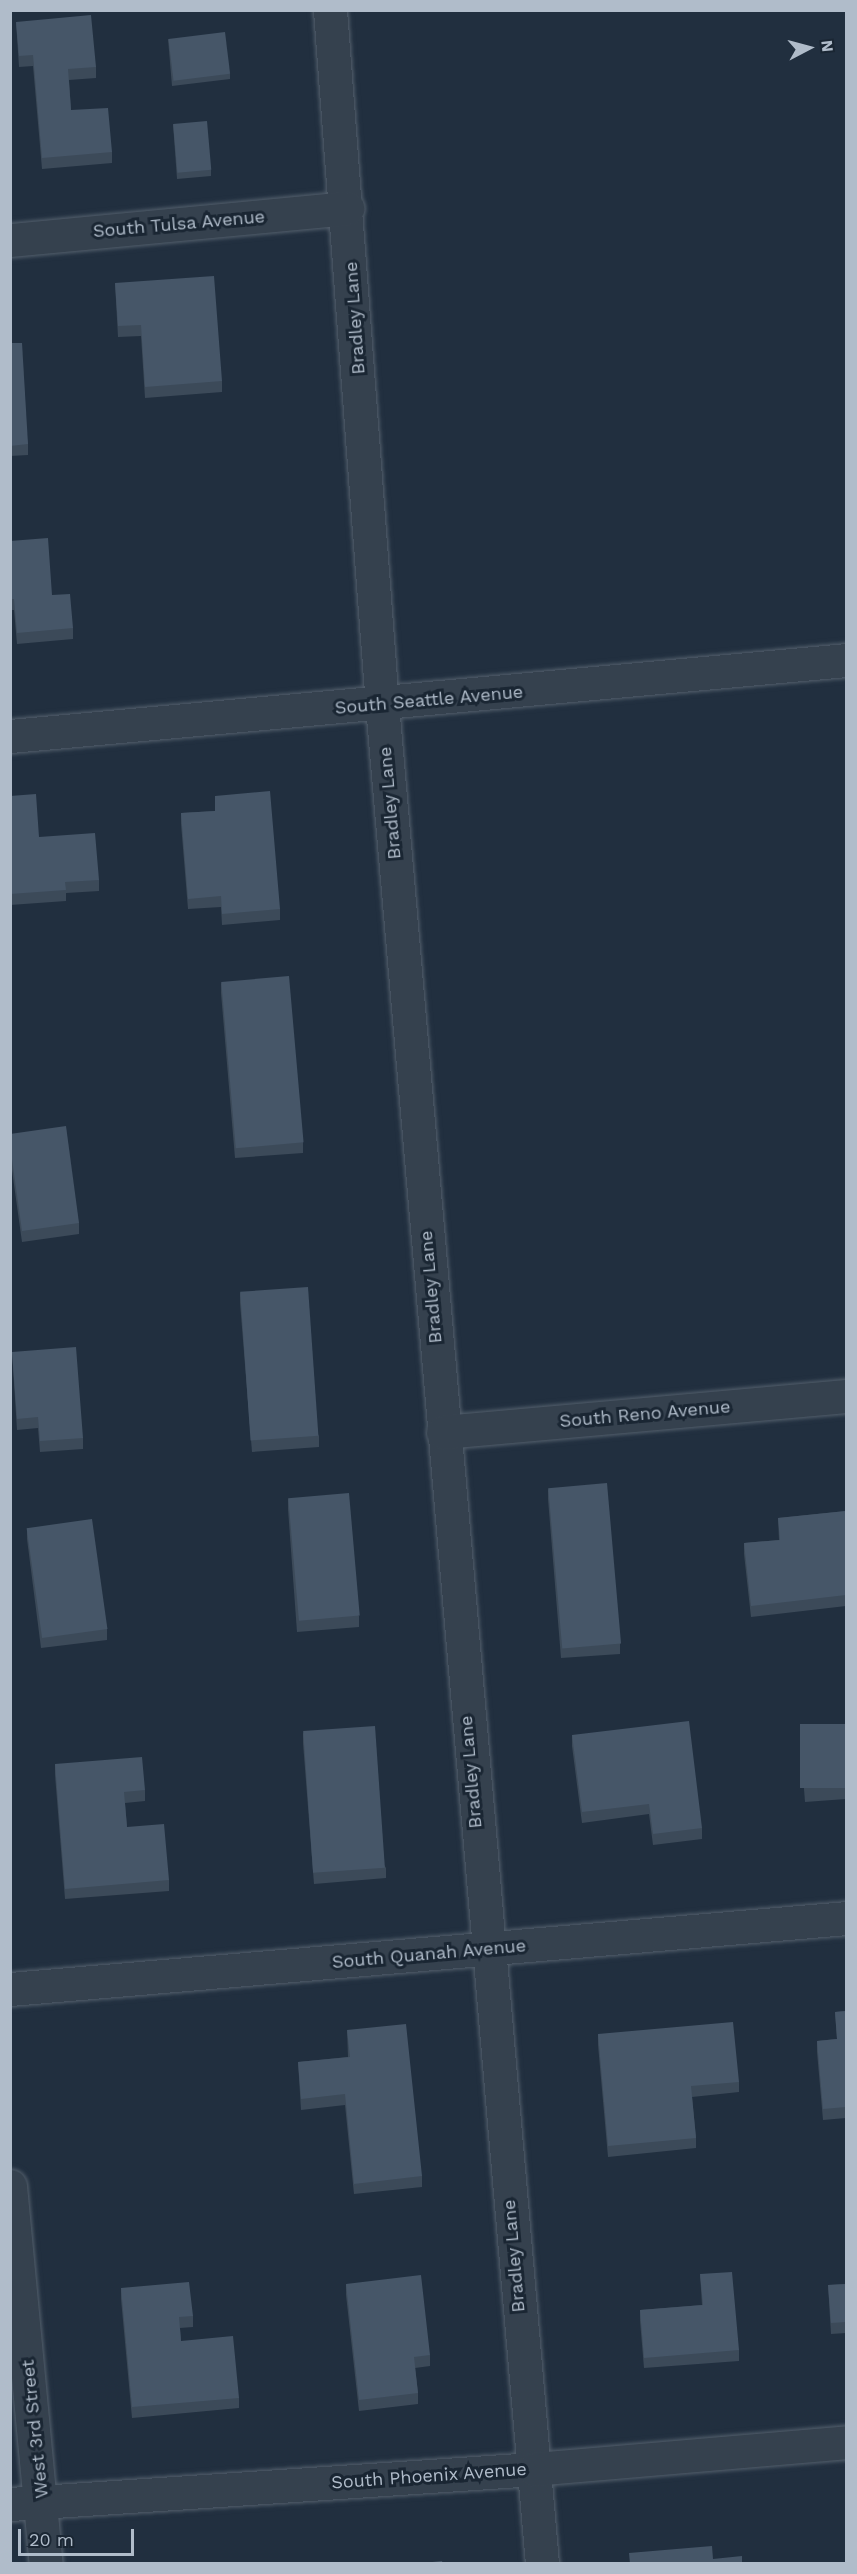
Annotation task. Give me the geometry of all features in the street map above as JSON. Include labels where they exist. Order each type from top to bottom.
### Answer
[{"type":"street","name":"Bradley Lane","points":[[330,10],[347,208],[382,705],[486,1949],[542,2564]]},
{"type":"street","name":"South Tulsa Avenue","points":[[10,240],[347,208]]},
{"type":"street","name":"South Seattle Avenue","points":[[10,736],[382,705],[846,660]]},
{"type":"street","name":"South Reno Avenue","points":[[443,1432],[846,1396]]},
{"type":"street","name":"South Quanah Avenue","points":[[10,1989],[846,1918]]},
{"type":"street","name":"West 3rd Street","points":[[10,2186],[26,2502],[46,2564]]},
{"type":"street","name":"South Phoenix Avenue","points":[[26,2502],[534,2469],[846,2442]]},
{"type":"building","points":[[91,15],[96,67],[68,69],[71,110],[108,108],[112,152],[42,158],[33,55],[19,56],[16,22]]},
{"type":"building","points":[[225,32],[230,74],[174,81],[168,39]]},
{"type":"building","points":[[207,121],[211,170],[177,173],[173,124]]},
{"type":"building","points":[[214,276],[222,381],[145,387],[141,325],[118,326],[115,283]]},
{"type":"building","points":[[10,343],[22,343],[28,444],[10,446]]},
{"type":"building","points":[[48,538],[52,595],[70,594],[73,628],[17,633],[14,599],[10,599],[10,541]]},
{"type":"building","points":[[270,791],[280,909],[222,914],[221,896],[188,899],[181,813],[215,811],[215,796]]},
{"type":"building","points":[[36,794],[39,837],[95,833],[99,880],[65,882],[66,890],[10,894],[10,796]]},
{"type":"building","points":[[289,976],[304,1142],[236,1148],[221,982]]},
{"type":"building","points":[[66,1126],[79,1223],[22,1231],[10,1134]]},
{"type":"building","points":[[308,1287],[318,1436],[251,1440],[240,1292]]},
{"type":"building","points":[[76,1347],[83,1438],[40,1441],[38,1417],[17,1419],[12,1352]]},
{"type":"building","points":[[607,1483],[621,1643],[562,1649],[548,1488]]},
{"type":"building","points":[[349,1493],[360,1616],[299,1621],[288,1498]]},
{"type":"building","points":[[846,1511],[846,1595],[751,1606],[744,1543],[780,1540],[778,1518]]},
{"type":"building","points":[[92,1519],[107,1629],[42,1638],[27,1528]]},
{"type":"building","points":[[689,1721],[702,1828],[653,1834],[649,1804],[582,1812],[572,1735]]},
{"type":"building","points":[[800,1724],[846,1724],[846,1788],[800,1788]]},
{"type":"building","points":[[375,1726],[385,1868],[313,1873],[303,1731]]},
{"type":"building","points":[[142,1757],[145,1790],[124,1792],[127,1827],[164,1824],[169,1880],[65,1889],[55,1764]]},
{"type":"building","points":[[846,2011],[846,2107],[823,2109],[817,2041],[837,2039],[835,2012]]},
{"type":"building","points":[[733,2022],[739,2082],[691,2086],[696,2138],[608,2146],[598,2034]]},
{"type":"building","points":[[406,2024],[422,2176],[354,2184],[345,2094],[301,2099],[298,2062],[350,2057],[347,2030]]},
{"type":"building","points":[[732,2272],[739,2350],[644,2358],[640,2310],[703,2305],[700,2274]]},
{"type":"building","points":[[421,2275],[430,2355],[414,2357],[418,2393],[359,2400],[346,2284]]},
{"type":"building","points":[[189,2282],[193,2316],[179,2317],[181,2341],[233,2336],[239,2398],[132,2407],[121,2288]]},
{"type":"building","points":[[846,2284],[846,2322],[831,2323],[828,2285]]},
{"type":"building","points":[[712,2546],[713,2559],[742,2556],[742,2564],[630,2564],[629,2553]]},
{"type":"building","points":[[442,2561],[443,2564],[413,2564]]}]
